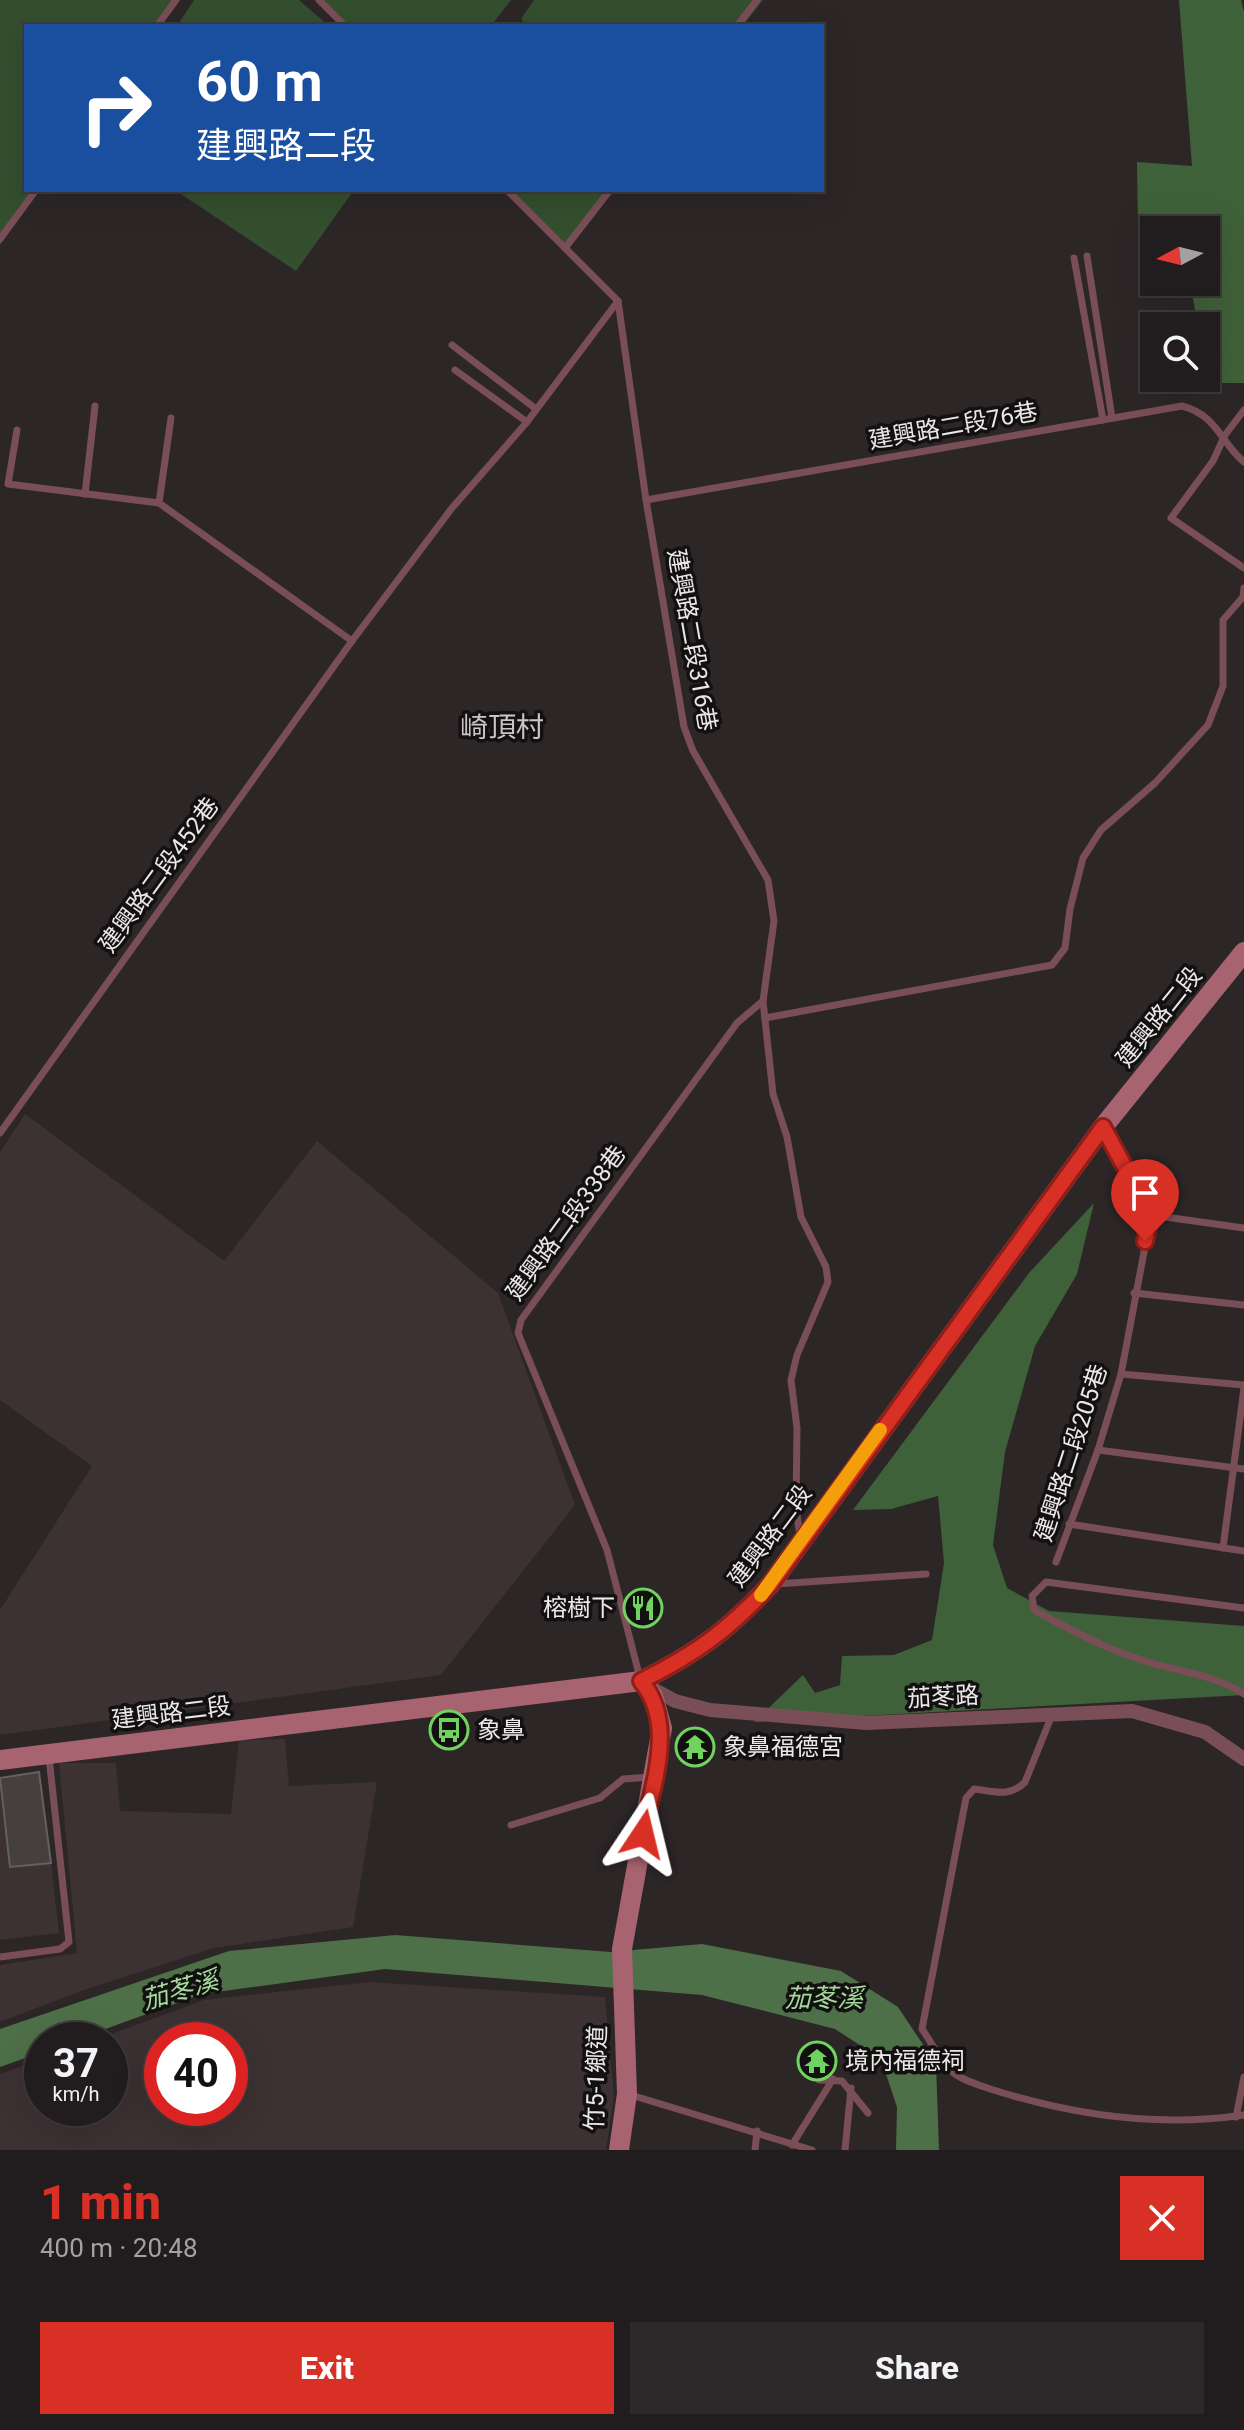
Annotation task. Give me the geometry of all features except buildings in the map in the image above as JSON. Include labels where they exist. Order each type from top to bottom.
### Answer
[{"type":"street","name":"建興路二段","points":[[0,1760],[641,1681],[693,1655],[735,1622],[770,1585],[801,1538],[1103,1127],[1244,952]]},
{"type":"street","name":"茄苳路","points":[[641,1681],[675,1701],[710,1710],[866,1723],[1132,1711],[1205,1732],[1244,1759]]},
{"type":"street","points":[[641,1681],[653,1696],[662,1728],[653,1777]]},
{"type":"street","name":"竹5-1鄉道","points":[[619,2150],[627,2094],[622,1949],[653,1777]]},
{"type":"lane","points":[[158,24],[176,0]]},
{"type":"lane","points":[[319,0],[343,24]]},
{"type":"lane","points":[[739,24],[757,0]]},
{"type":"lane","points":[[0,239],[35,192]]},
{"type":"lane","points":[[509,192],[618,301]]},
{"type":"lane","points":[[565,248],[608,192]]},
{"type":"lane","points":[[1087,256],[1112,418]]},
{"type":"lane","points":[[1074,258],[1103,420]]},
{"type":"lane","name":"建興路二段452巷","points":[[0,1133],[352,641],[452,508],[527,422],[618,301]]},
{"type":"lane","name":"建興路二段316巷","points":[[618,301],[646,500],[684,727],[693,751],[768,880],[774,921],[763,1001],[773,1094],[787,1137],[801,1217],[826,1267],[828,1282],[797,1355],[791,1380],[797,1428],[796,1508],[801,1538]]},
{"type":"lane","points":[[452,345],[536,409]]},
{"type":"lane","points":[[455,370],[527,422]]},
{"type":"lane","points":[[85,494],[95,406]]},
{"type":"lane","name":"建興路二段76巷","points":[[646,500],[1182,406],[1195,409],[1225,435],[1244,462]]},
{"type":"lane","points":[[1244,410],[1225,435],[1213,461],[1171,518],[1244,566]]},
{"type":"lane","points":[[159,503],[171,418]]},
{"type":"lane","points":[[17,430],[8,484],[159,503],[352,641]]},
{"type":"lane","points":[[765,1018],[1052,965],[1065,948],[1070,909],[1083,858],[1101,830],[1163,775],[1208,725],[1223,686],[1223,620],[1243,597],[1244,588]]},
{"type":"lane","name":"建興路二段338巷","points":[[641,1681],[607,1550],[518,1333],[521,1320],[737,1023],[763,1001]]},
{"type":"lane","points":[[1103,1127],[1151,1215],[1244,1228]]},
{"type":"lane","name":"建興路二段205巷","points":[[1056,1562],[1098,1450],[1121,1374],[1151,1215]]},
{"type":"lane","points":[[1134,1293],[1244,1305]]},
{"type":"lane","points":[[1121,1374],[1244,1386],[1223,1548]]},
{"type":"lane","points":[[1098,1450],[1244,1469]]},
{"type":"lane","points":[[1069,1524],[1244,1551]]},
{"type":"lane","points":[[770,1585],[926,1574]]},
{"type":"lane","points":[[1244,1608],[1046,1582],[1032,1596],[1034,1610],[1084,1637],[1155,1664],[1202,1673],[1244,1694]]},
{"type":"lane","points":[[1053,1713],[1025,1782],[1019,1788],[1009,1793],[974,1789],[966,1798],[922,2029],[954,2073],[973,2083],[1043,2105],[1082,2113],[1193,2121],[1240,2116],[1244,2077]]},
{"type":"lane","points":[[0,1957],[60,1949],[69,1942],[48,1754]]},
{"type":"lane","points":[[511,1825],[600,1798],[623,1779],[653,1777]]},
{"type":"lane","points":[[792,2145],[833,2079]]},
{"type":"lane","points":[[819,2080],[842,2081],[851,2088],[868,2113]]},
{"type":"lane","points":[[845,2150],[851,2088]]},
{"type":"lane","points":[[627,2094],[812,2150]]},
{"type":"lane","points":[[755,2150],[757,2131]]},
{"type":"shaded area","points":[[0,0],[175,0],[158,24],[24,24],[24,192],[38,192],[0,245]]},
{"type":"shaded area","points":[[194,0],[299,0],[327,24],[178,24]]},
{"type":"shaded area","points":[[320,0],[511,0],[493,24],[343,24]]},
{"type":"shaded area","points":[[534,0],[763,0],[745,24],[525,24],[521,19]]},
{"type":"shaded area","points":[[1179,0],[1241,0],[1244,12],[1244,383],[1220,383],[1220,312],[1195,312],[1193,296],[1220,296],[1220,216],[1140,216],[1138,225],[1137,162],[1192,166]]},
{"type":"shaded area","points":[[178,192],[353,192],[296,271]]},
{"type":"shaded area","points":[[509,192],[610,192],[565,248]]},
{"type":"shaded area","points":[[25,1114],[224,1261],[317,1141],[498,1293],[575,1505],[441,1675],[0,1735],[0,1610],[92,1466],[0,1400],[0,1152]]},
{"type":"shaded area","points":[[1094,1203],[1077,1274],[1035,1346],[1005,1452],[993,1545],[1007,1588],[1049,1611],[1244,1626],[1244,1695],[754,1722],[803,1675],[815,1693],[840,1685],[842,1656],[894,1655],[932,1640],[944,1563],[938,1496],[891,1509],[853,1510],[1029,1273]]},
{"type":"shaded area","points":[[285,1739],[289,1786],[377,1782],[353,1927],[214,1948],[81,1991],[0,2022],[0,1965],[77,1953],[59,1763],[116,1763],[120,1811],[231,1814],[239,1740]]},
{"type":"shaded area","points":[[0,1791],[10,1867],[51,1863],[59,1933],[0,1940]]},
{"type":"shaded area","points":[[369,1982],[605,1997],[614,2097],[606,2150],[0,2150],[0,2074],[24,2065],[24,2126],[128,2126],[128,2028],[144,2022],[144,2126],[248,2126],[248,2022],[144,2022],[204,2000]]},
{"type":"water","name":"茄苳溪","points":[[395,1935],[611,1952],[702,1944],[841,1971],[898,2007],[936,2064],[939,2150],[896,2150],[897,2107],[881,2059],[835,2029],[702,1995],[385,1969],[202,1994],[125,2022],[24,2022],[24,2058],[0,2067],[0,2029],[229,1951]]},
{"type":"slow traffic","points":[[761,1595],[880,1430]]},
{"type":"place","name":"榕樹下","points":[[643,1608]]},
{"type":"place","name":"象鼻","points":[[449,1730]]},
{"type":"place","name":"象鼻福德宮","points":[[695,1747]]},
{"type":"place","name":"境內福德祠","points":[[817,2061]]},
{"type":"district","name":"崎頂村","points":[[502,727]]},
{"type":"route","points":[[643,1834],[662,1728],[653,1696],[641,1681],[693,1655],[735,1622],[770,1585],[801,1538],[1103,1127],[1151,1215],[1145,1241]]}]
